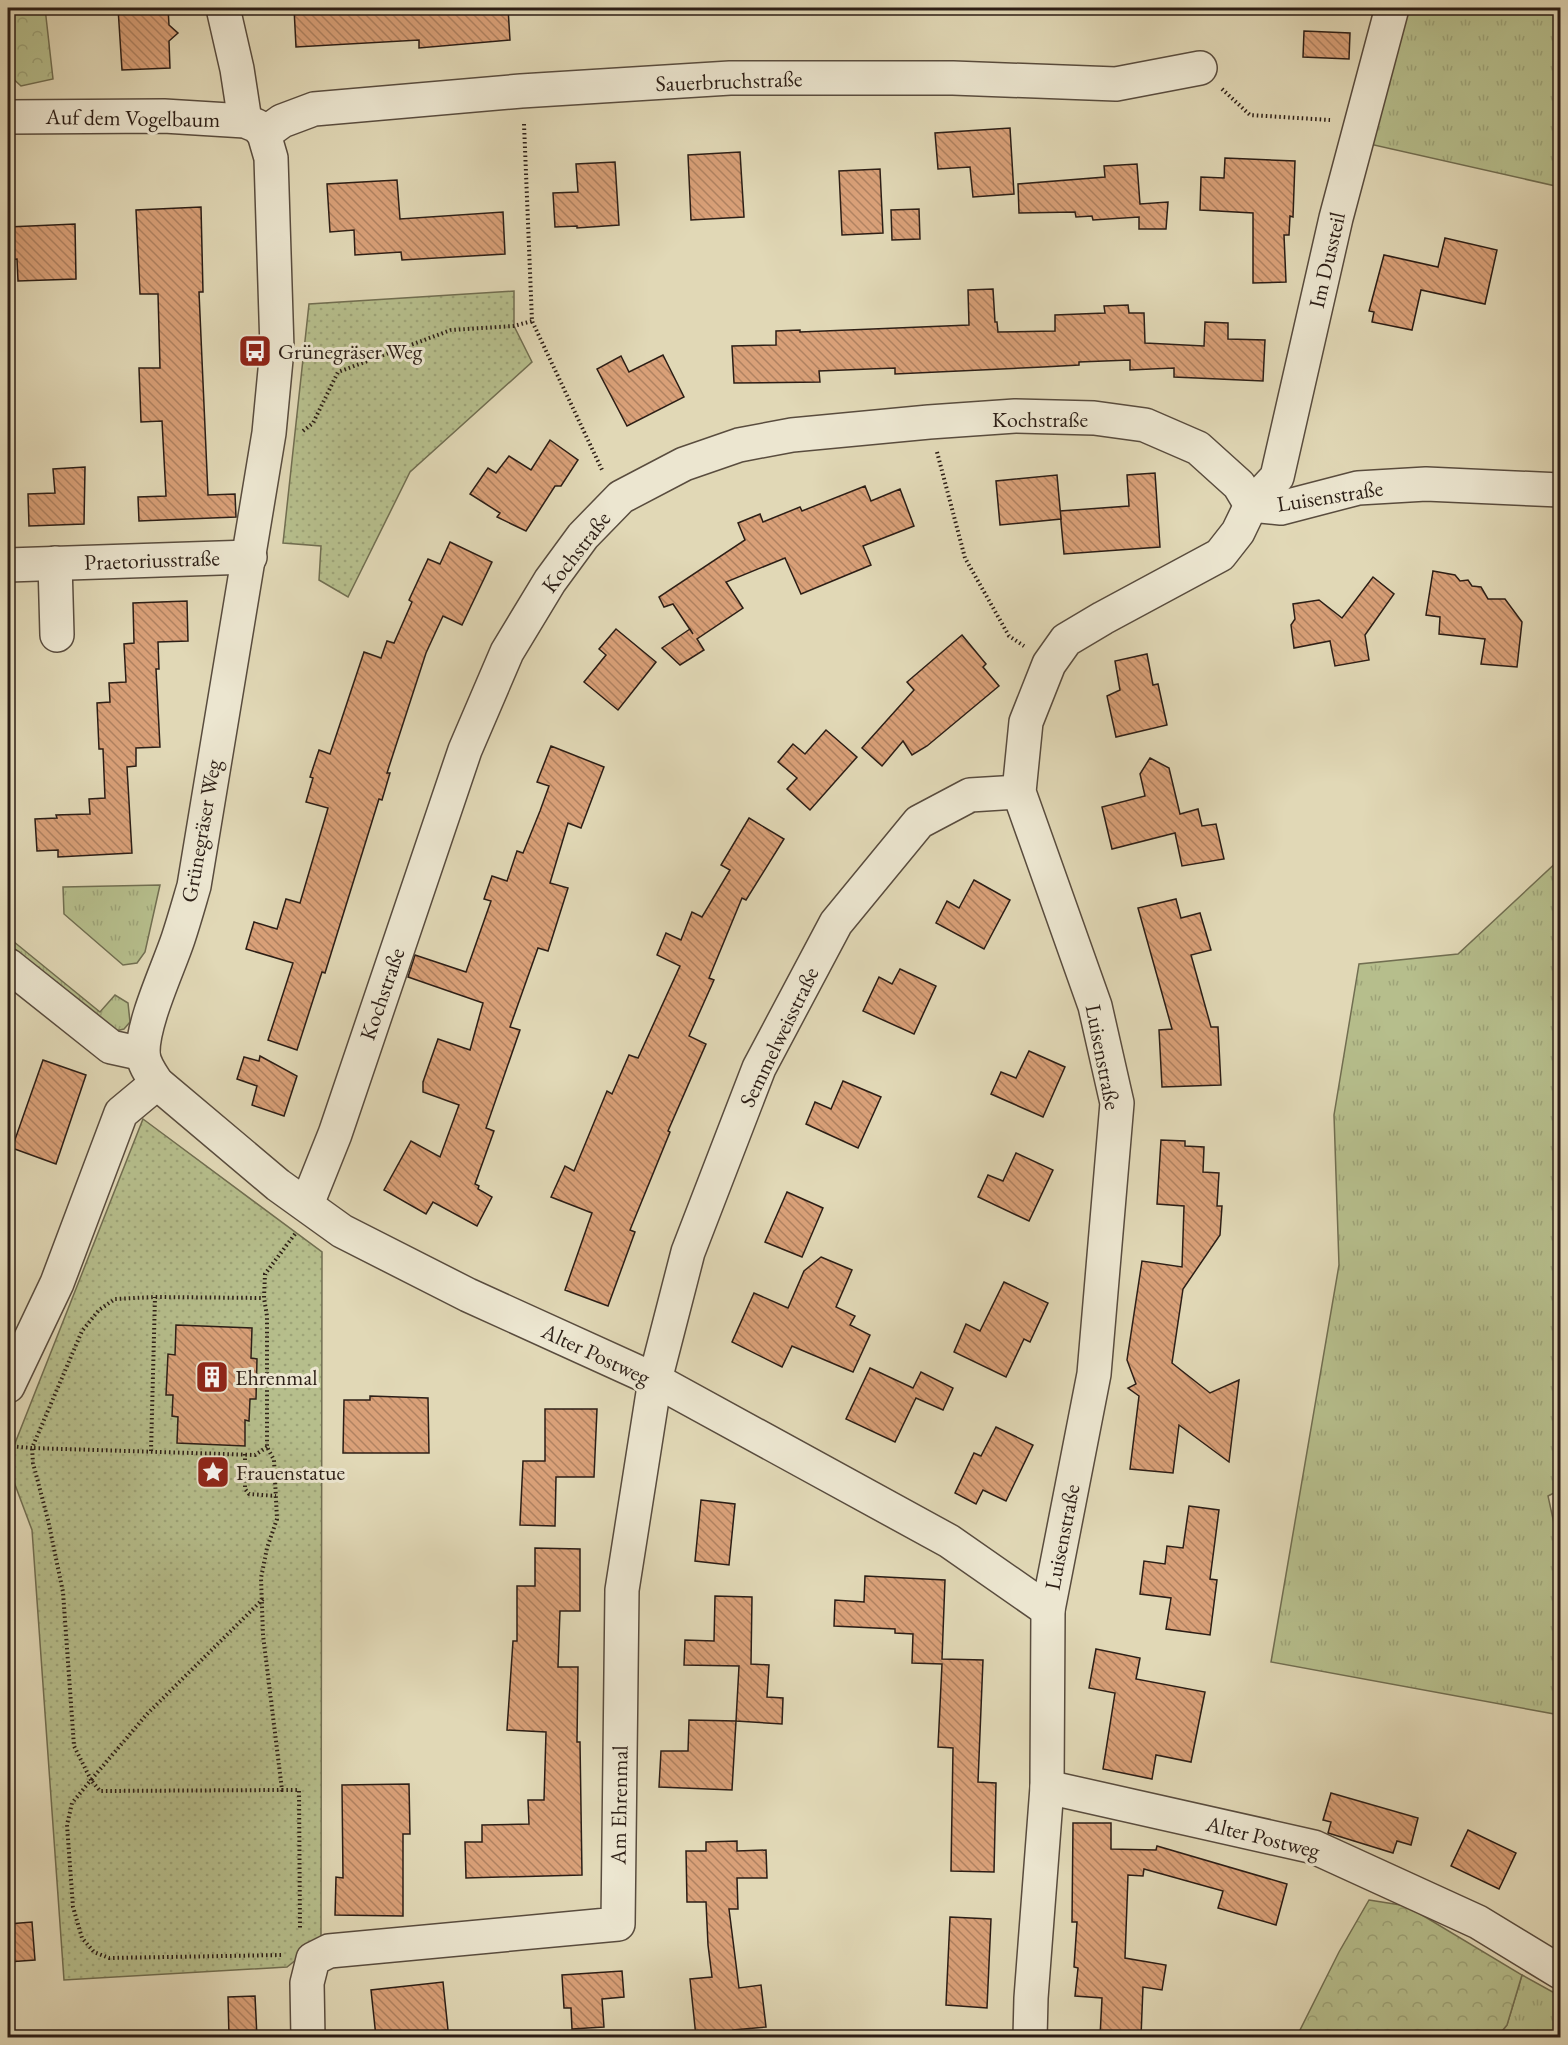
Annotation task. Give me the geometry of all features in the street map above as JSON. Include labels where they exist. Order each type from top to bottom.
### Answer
[{"type":"street","name":"Grünegräser Weg","points":[[150,1068],[146,1034],[194,886],[250,557],[269,433],[277,349],[272,158],[255,127],[237,69],[222,8]]},
{"type":"street","name":"Im Dussteil","points":[[1251,505],[1277,477],[1336,218],[1392,8]]},
{"type":"street","name":"Sauerbruchstraße","points":[[255,127],[282,121],[314,109],[521,91],[730,78],[953,78],[1116,84],[1200,68]]},
{"type":"street","name":"Auf dem Vogelbaum","points":[[8,117],[164,117],[255,127]]},
{"type":"street","name":"Kochstraße","points":[[307,1204],[335,1134],[465,750],[507,652],[550,581],[583,536],[621,497],[684,464],[739,445],[792,435],[929,422],[1037,417],[1094,418],[1145,425],[1198,448],[1239,485],[1251,505]]},
{"type":"street","name":"Luisenstraße","points":[[1030,2037],[1047,1787],[1048,1610],[1094,1374],[1117,1103],[1095,1006],[1020,792],[1026,722],[1049,664],[1066,640],[1220,555],[1238,532],[1251,505],[1281,508],[1358,488],[1426,484],[1560,490]]},
{"type":"street","name":"Praetoriusstraße","points":[[8,565],[250,557]]},
{"type":"street","name":"Praetoriusstraße","points":[[55,563],[57,635]]},
{"type":"street","name":"Semmelweisstraße","points":[[655,1380],[688,1252],[759,1068],[836,923],[919,822],[970,795],[1020,792]]},
{"type":"street","name":"Alter Postweg","points":[[8,965],[111,1047],[150,1068],[278,1185],[342,1231],[468,1295],[655,1380],[949,1541],[1048,1610]]},
{"type":"street","points":[[8,1386],[57,1283],[121,1113],[150,1068]]},
{"type":"street","name":"Am Ehrenmal","points":[[313,1959],[329,1951],[618,1924],[622,1590],[655,1380]]},
{"type":"street","name":"Alter Postweg","points":[[1047,1787],[1314,1847],[1478,1922],[1560,1972]]},
{"type":"street","points":[[308,2037],[308,1983],[313,1959]]},
{"type":"path","points":[[521,91],[532,321],[606,481],[621,497]]},
{"type":"path","points":[[1250,115],[1360,122]]},
{"type":"path","points":[[294,438],[313,423],[338,372],[451,330],[514,326],[532,321]]},
{"type":"path","points":[[929,422],[965,558],[1009,636],[1049,664]]},
{"type":"path","points":[[282,1790],[263,1635],[261,1578],[267,1548],[277,1519],[273,1460],[267,1447],[265,1274],[292,1239],[307,1204]]},
{"type":"path","points":[[151,1452],[155,1297]]},
{"type":"path","points":[[264,1298],[115,1299],[99,1310],[82,1331],[32,1448],[33,1463],[63,1592],[74,1746],[91,1780],[100,1791],[299,1790],[300,1943],[313,1959]]},
{"type":"path","points":[[8,1446],[255,1455],[267,1447]]},
{"type":"path","points":[[245,1454],[245,1489],[249,1494],[276,1496]]},
{"type":"path","points":[[263,1599],[147,1714],[72,1803],[67,1825],[73,1907],[82,1938],[94,1952],[109,1958],[286,1955],[313,1959]]},
{"type":"green space","points":[[8,8],[45,8],[53,79],[21,86],[8,74]]},
{"type":"green space","points":[[1403,8],[1560,8],[1560,187],[1365,143]]},
{"type":"green space","points":[[514,291],[514,326],[532,362],[410,472],[348,597],[319,580],[321,546],[283,543],[309,304]]},
{"type":"green space","points":[[1560,859],[1560,1490],[1548,1496],[1560,1551],[1560,1715],[1271,1662],[1339,1265],[1334,1115],[1359,964],[1458,954]]},
{"type":"green space","points":[[160,885],[145,952],[137,963],[123,965],[64,914],[63,887]]},
{"type":"green space","points":[[8,937],[100,1012],[115,995],[128,1003],[130,1022],[124,1029],[107,1033],[8,950]]},
{"type":"green space","points":[[143,1119],[322,1252],[321,1940],[287,1967],[64,1980],[32,1530],[8,1461]]},
{"type":"green space","points":[[1369,1900],[1407,1906],[1522,1975],[1507,2025],[1497,2037],[1296,2038],[1339,1952]]},
{"type":"green space","points":[[1522,1975],[1560,1996],[1560,2037],[1497,2038],[1507,2025]]},
{"type":"building","points":[[118,8],[168,8],[169,25],[178,33],[169,41],[170,68],[122,70]]},
{"type":"building","points":[[294,8],[363,8],[364,13],[416,8],[508,8],[510,40],[419,48],[419,40],[296,47]]},
{"type":"building","points":[[1304,31],[1350,33],[1349,59],[1303,57]]},
{"type":"building","points":[[1010,128],[1014,194],[973,197],[970,167],[938,169],[935,133]]},
{"type":"building","points":[[740,152],[744,217],[691,220],[688,155]]},
{"type":"building","points":[[1225,158],[1295,161],[1293,217],[1290,216],[1289,235],[1284,235],[1286,282],[1253,283],[1253,213],[1200,210],[1201,177],[1224,178]]},
{"type":"building","points":[[615,162],[619,225],[555,227],[553,193],[578,192],[576,164]]},
{"type":"building","points":[[1137,164],[1140,204],[1168,202],[1166,229],[1139,229],[1139,217],[1093,220],[1092,216],[1076,217],[1075,212],[1019,213],[1018,184],[1105,177],[1104,166]]},
{"type":"building","points":[[880,169],[883,233],[842,235],[839,171]]},
{"type":"building","points":[[397,180],[400,219],[503,212],[505,254],[402,260],[401,252],[355,255],[354,230],[330,232],[327,184]]},
{"type":"building","points":[[201,207],[203,292],[199,292],[208,495],[235,494],[236,517],[139,521],[138,497],[166,496],[162,421],[141,422],[139,368],[160,368],[158,294],[140,294],[136,210]]},
{"type":"building","points":[[919,209],[920,239],[892,240],[891,210]]},
{"type":"building","points":[[75,224],[76,279],[18,281],[17,259],[8,260],[8,227]]},
{"type":"building","points":[[1445,238],[1497,250],[1485,304],[1421,290],[1412,330],[1372,322],[1374,312],[1369,311],[1384,255],[1438,267]]},
{"type":"building","points":[[993,289],[995,322],[997,322],[998,332],[1055,331],[1055,315],[1105,313],[1104,306],[1128,305],[1129,313],[1144,313],[1145,343],[1204,346],[1205,322],[1228,323],[1228,339],[1265,340],[1263,381],[1174,377],[1174,368],[1130,370],[1130,360],[1079,362],[1079,365],[895,374],[895,368],[819,371],[820,382],[734,383],[732,346],[776,345],[776,331],[969,325],[968,290]]},
{"type":"building","points":[[663,355],[684,397],[627,426],[597,369],[621,356],[629,372]]},
{"type":"building","points":[[550,440],[578,460],[561,486],[555,486],[526,531],[497,517],[500,513],[470,494],[488,468],[496,473],[509,456],[531,470]]},
{"type":"building","points":[[85,467],[84,524],[29,526],[28,494],[55,493],[53,469]]},
{"type":"building","points":[[1155,473],[1160,547],[1064,554],[1060,511],[1129,506],[1127,475]]},
{"type":"building","points":[[1057,475],[1061,519],[1000,525],[996,481]]},
{"type":"building","points":[[865,486],[871,501],[900,489],[914,526],[863,546],[871,565],[801,594],[785,558],[726,582],[743,608],[697,639],[704,650],[680,665],[662,648],[690,629],[673,604],[664,607],[659,597],[745,540],[738,523],[760,514],[763,522],[800,507],[802,511]]},
{"type":"building","points":[[450,542],[492,562],[462,625],[443,616],[426,653],[387,773],[390,773],[382,800],[379,799],[325,973],[322,972],[297,1050],[268,1040],[293,963],[246,949],[254,922],[277,929],[286,899],[300,903],[328,808],[306,802],[313,778],[310,777],[319,750],[330,754],[364,652],[381,658],[387,641],[394,643],[412,602],[409,600],[428,559],[440,564]]},
{"type":"building","points":[[1433,571],[1455,575],[1460,581],[1468,580],[1472,586],[1481,587],[1488,599],[1505,599],[1522,622],[1517,667],[1481,664],[1485,639],[1439,634],[1440,617],[1426,615]]},
{"type":"building","points":[[1373,577],[1394,594],[1365,635],[1369,660],[1335,666],[1330,641],[1294,648],[1291,625],[1295,619],[1293,604],[1319,600],[1342,618]]},
{"type":"building","points":[[187,601],[188,641],[158,642],[159,669],[156,669],[160,747],[136,748],[136,766],[127,767],[132,853],[58,857],[58,850],[37,851],[35,819],[57,818],[56,815],[90,814],[89,799],[105,798],[103,749],[99,749],[97,703],[110,702],[109,683],[126,682],[124,644],[134,643],[133,603]]},
{"type":"building","points":[[616,629],[656,662],[618,710],[584,682],[606,655],[599,649]]},
{"type":"building","points":[[962,635],[986,664],[983,667],[999,686],[927,746],[912,755],[903,741],[882,766],[862,748],[914,690],[907,682]]},
{"type":"building","points":[[1147,654],[1153,685],[1158,684],[1167,725],[1116,737],[1107,696],[1120,690],[1115,661]]},
{"type":"building","points":[[826,730],[857,757],[810,810],[787,789],[797,778],[778,762],[793,744],[805,754]]},
{"type":"building","points":[[551,746],[604,767],[581,828],[568,823],[550,883],[568,888],[548,951],[538,948],[510,1027],[520,1030],[486,1128],[494,1131],[475,1184],[479,1186],[478,1189],[492,1197],[477,1226],[433,1202],[426,1214],[384,1190],[411,1141],[440,1157],[459,1105],[423,1092],[423,1082],[438,1039],[470,1050],[483,1003],[408,977],[415,955],[466,972],[491,901],[484,899],[492,876],[507,881],[517,851],[523,853],[540,811],[549,786],[537,782]]},
{"type":"building","points":[[1150,758],[1169,768],[1180,814],[1198,809],[1202,826],[1216,824],[1224,859],[1182,866],[1175,833],[1112,849],[1102,807],[1145,796],[1140,774]]},
{"type":"building","points":[[749,818],[784,839],[746,900],[742,898],[709,978],[714,980],[689,1036],[706,1044],[668,1131],[670,1132],[630,1230],[635,1232],[608,1306],[565,1290],[592,1213],[551,1197],[565,1166],[574,1171],[607,1091],[612,1094],[629,1055],[638,1058],[680,966],[657,955],[666,933],[681,940],[692,912],[702,917],[730,870],[721,865]]},
{"type":"building","points":[[974,880],[1010,900],[984,949],[936,923],[947,901],[959,908]]},
{"type":"building","points":[[1176,899],[1181,918],[1200,913],[1211,950],[1191,955],[1211,1027],[1218,1027],[1221,1085],[1162,1087],[1159,1030],[1172,1029],[1138,908]]},
{"type":"building","points":[[900,969],[936,986],[914,1034],[863,1011],[879,977],[892,984]]},
{"type":"building","points":[[1029,1051],[1065,1067],[1043,1117],[991,1094],[1001,1072],[1016,1078]]},
{"type":"building","points":[[260,1056],[297,1076],[284,1116],[252,1105],[257,1086],[237,1079],[244,1057],[259,1061]]},
{"type":"building","points":[[43,1060],[86,1075],[56,1164],[12,1148]]},
{"type":"building","points":[[843,1081],[881,1097],[858,1148],[806,1124],[815,1102],[831,1109]]},
{"type":"building","points":[[1161,1140],[1185,1141],[1185,1146],[1204,1147],[1203,1172],[1219,1173],[1217,1206],[1222,1206],[1220,1235],[1183,1289],[1172,1363],[1210,1393],[1239,1380],[1229,1462],[1179,1425],[1173,1473],[1130,1469],[1139,1396],[1128,1388],[1136,1384],[1127,1360],[1142,1261],[1182,1267],[1184,1206],[1157,1204]]},
{"type":"building","points":[[1016,1153],[1053,1170],[1029,1221],[978,1197],[988,1175],[1003,1181]]},
{"type":"building","points":[[787,1192],[823,1208],[802,1257],[765,1242]]},
{"type":"building","points":[[821,1257],[852,1270],[836,1307],[855,1316],[850,1325],[870,1335],[853,1372],[792,1346],[782,1367],[732,1342],[754,1293],[788,1308],[804,1271]]},
{"type":"building","points":[[1004,1282],[1048,1303],[1030,1342],[1024,1339],[1006,1377],[954,1352],[966,1324],[980,1331]]},
{"type":"building","name":"Ehrenmal","points":[[176,1325],[252,1328],[251,1358],[257,1359],[256,1399],[250,1399],[249,1421],[245,1420],[245,1446],[177,1443],[178,1417],[172,1416],[173,1395],[166,1395],[168,1354],[175,1355]]},
{"type":"building","points":[[870,1368],[913,1388],[921,1372],[953,1388],[943,1410],[916,1398],[895,1442],[846,1419]]},
{"type":"building","points":[[370,1396],[428,1398],[429,1453],[343,1453],[344,1400],[370,1400]]},
{"type":"building","points":[[545,1409],[597,1409],[594,1477],[556,1477],[555,1526],[520,1525],[523,1461],[545,1461]]},
{"type":"building","points":[[996,1427],[1033,1445],[1006,1501],[983,1490],[976,1504],[955,1493],[974,1453],[981,1456]]},
{"type":"building","points":[[701,1500],[735,1504],[729,1565],[695,1561]]},
{"type":"building","points":[[1189,1506],[1219,1510],[1210,1579],[1217,1580],[1210,1635],[1166,1629],[1171,1598],[1140,1594],[1144,1561],[1165,1564],[1167,1546],[1183,1548]]},
{"type":"building","points":[[535,1548],[580,1549],[580,1611],[560,1611],[558,1667],[578,1667],[577,1742],[580,1742],[582,1875],[466,1878],[465,1842],[482,1842],[482,1825],[529,1824],[528,1800],[544,1800],[546,1732],[507,1730],[513,1641],[517,1641],[517,1586],[535,1586]]},
{"type":"building","points":[[865,1576],[945,1580],[942,1659],[983,1660],[978,1782],[996,1783],[994,1872],[951,1871],[953,1748],[938,1747],[942,1664],[912,1663],[913,1634],[895,1633],[895,1629],[834,1626],[835,1600],[864,1602]]},
{"type":"building","points":[[715,1596],[752,1597],[751,1664],[769,1665],[767,1697],[783,1698],[782,1724],[736,1721],[739,1666],[684,1665],[685,1640],[714,1641]]},
{"type":"building","points":[[1096,1649],[1140,1658],[1136,1679],[1205,1692],[1191,1762],[1156,1755],[1152,1779],[1103,1769],[1115,1693],[1089,1688]]},
{"type":"building","points":[[689,1720],[736,1721],[732,1790],[659,1787],[661,1751],[688,1751]]},
{"type":"building","points":[[409,1784],[410,1834],[403,1834],[403,1916],[335,1915],[336,1877],[343,1878],[342,1785]]},
{"type":"building","points":[[1331,1793],[1418,1818],[1411,1845],[1397,1841],[1393,1853],[1328,1833],[1331,1822],[1323,1820]]},
{"type":"building","points":[[1073,1823],[1111,1823],[1111,1849],[1156,1850],[1157,1846],[1287,1884],[1276,1925],[1218,1908],[1223,1891],[1144,1869],[1143,1876],[1128,1875],[1125,1958],[1166,1965],[1162,1990],[1143,1987],[1141,2037],[1100,2037],[1102,1998],[1075,1996],[1078,1968],[1074,1967],[1077,1922],[1072,1922]]},
{"type":"building","points":[[1468,1830],[1516,1853],[1499,1889],[1451,1866]]},
{"type":"building","points":[[737,1841],[737,1851],[766,1850],[767,1878],[737,1878],[738,1909],[729,1909],[739,1988],[761,1985],[766,2027],[733,2030],[734,2037],[696,2037],[690,1979],[712,1977],[706,1902],[687,1902],[686,1851],[706,1851],[706,1842]]},
{"type":"building","points":[[950,1917],[991,1919],[987,2008],[946,2005]]},
{"type":"building","points":[[32,1922],[35,1960],[8,1962],[8,1924]]},
{"type":"building","points":[[622,1971],[624,1997],[602,1999],[604,2027],[572,2029],[571,2008],[564,2008],[562,1975]]},
{"type":"building","points":[[443,1982],[448,2030],[376,2037],[371,1990]]},
{"type":"building","points":[[255,1996],[257,2037],[229,2037],[228,1997]]},
{"type":"place","name":"Grünegräser Weg","points":[[255,351]]},
{"type":"place","name":"Ehrenmal","points":[[212,1377]]},
{"type":"place","name":"Frauenstatue","points":[[213,1472]]}]
